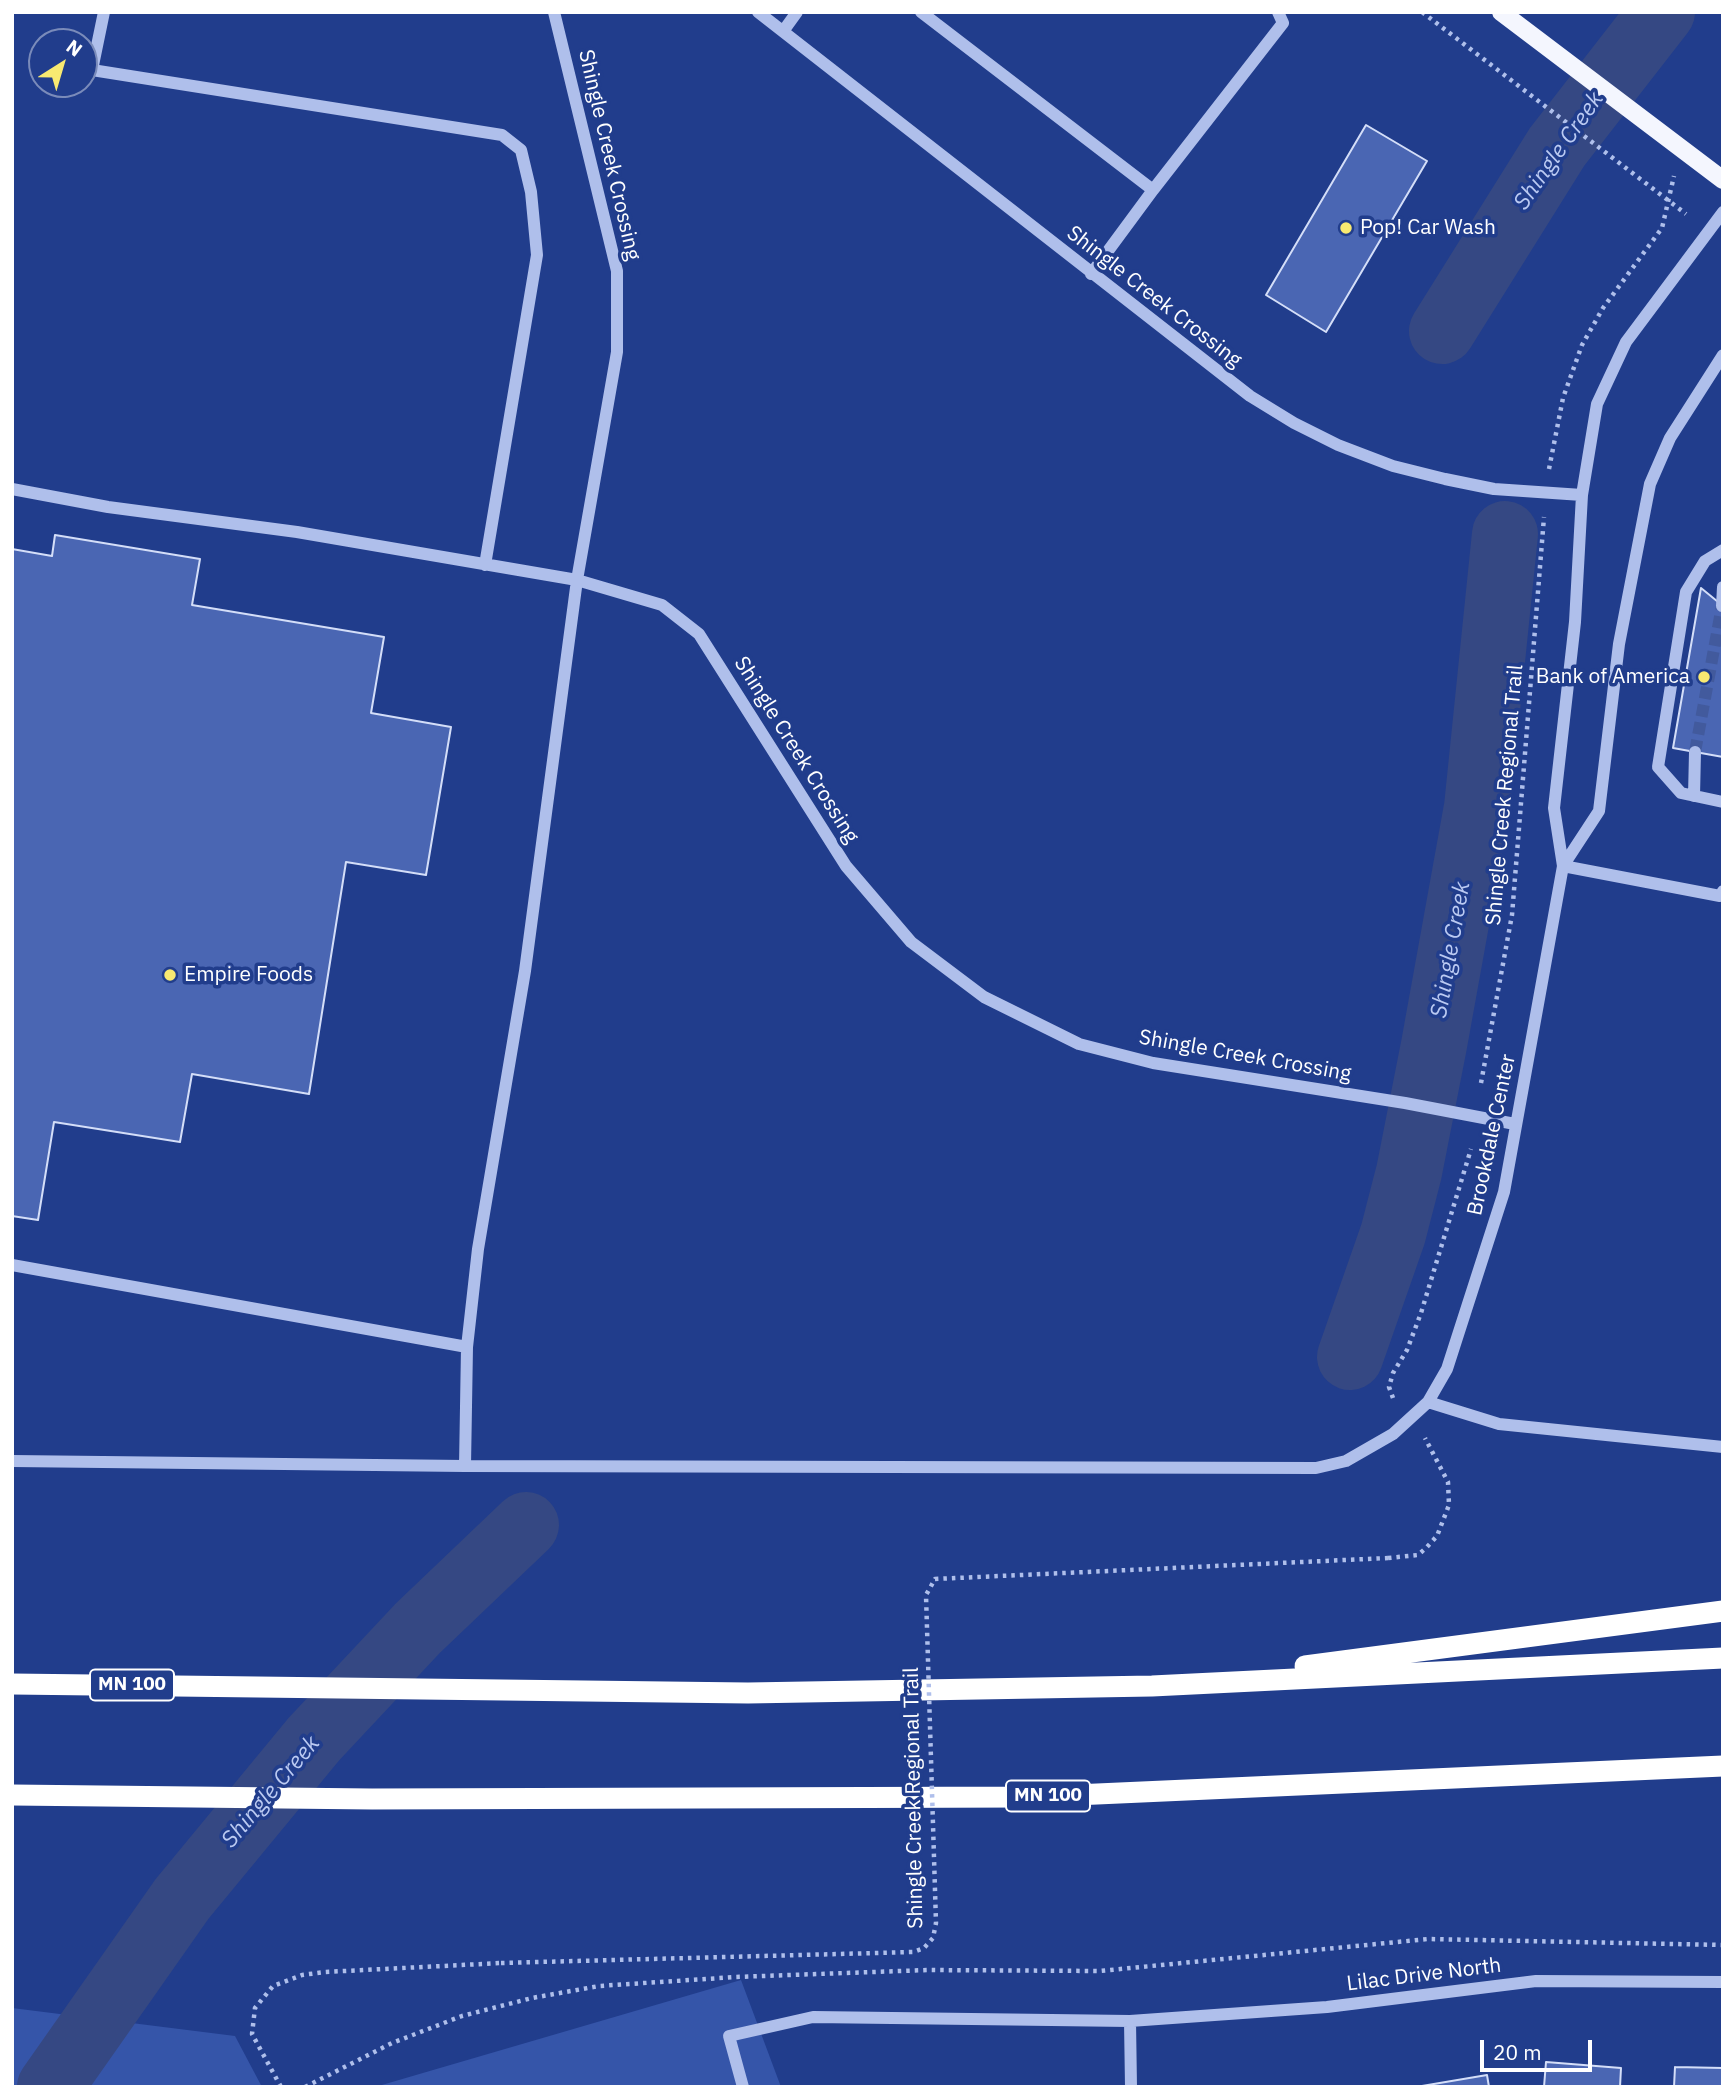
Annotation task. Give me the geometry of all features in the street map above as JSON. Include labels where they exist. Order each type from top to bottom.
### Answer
[{"type":"highway","points":[[1152,1686],[1723,1611]]},
{"type":"highway","name":"MN 100","points":[[12,1684],[748,1693],[1152,1686],[1723,1658]]},
{"type":"highway","name":"MN 100","points":[[12,1796],[372,1799],[1030,1797],[1723,1766]]},
{"type":"main road","points":[[1501,12],[1723,180]]},
{"type":"street","points":[[104,12],[92,70],[502,135],[522,150],[531,192],[537,255],[485,565]]},
{"type":"street","name":"Shingle Creek Crossing","points":[[554,12],[617,271],[617,352],[577,580],[662,605],[699,634],[846,866],[911,942],[985,997],[1079,1044],[1153,1063],[1405,1103],[1515,1125]]},
{"type":"street","name":"Shingle Creek Crossing","points":[[758,12],[1250,396],[1338,444],[1393,466],[1507,490],[1581,495]]},
{"type":"street","points":[[784,30],[797,12]]},
{"type":"street","points":[[921,12],[1153,190]]},
{"type":"street","points":[[1091,274],[1283,23],[1278,12]]},
{"type":"street","points":[[1563,866],[1554,808],[1575,622],[1581,495],[1597,404],[1626,342],[1723,212]]},
{"type":"street","points":[[1563,866],[1600,811],[1619,644],[1650,484],[1670,438],[1723,355]]},
{"type":"street","points":[[12,489],[577,580],[525,971],[478,1249],[467,1347],[465,1466]]},
{"type":"street","points":[[1723,550],[1705,561],[1686,592],[1658,767],[1681,793],[1723,802]]},
{"type":"street","points":[[1722,606],[1723,587]]},
{"type":"street","points":[[1694,796],[1695,752]]},
{"type":"street","points":[[1563,866],[1722,895]]},
{"type":"street","name":"Brookdale Center","points":[[12,1461],[465,1466],[1316,1468],[1346,1461],[1369,1450],[1410,1420],[1428,1402],[1438,1388],[1456,1346],[1504,1192],[1563,866]]},
{"type":"street","points":[[12,1265],[467,1347]]},
{"type":"street","points":[[1428,1402],[1499,1424],[1723,1447]]},
{"type":"street","name":"Lilac Drive North","points":[[744,2087],[729,2036],[813,2017],[1130,2021],[1327,2007],[1536,1980],[1723,1982]]},
{"type":"street","points":[[1130,2021],[1131,2087]]},
{"type":"path","points":[[1422,12],[1686,214]]},
{"type":"path","points":[[1548,480],[1563,398],[1582,345],[1603,308],[1662,228],[1675,173]]},
{"type":"path","name":"Shingle Creek Regional Trail","points":[[1482,1083],[1512,915],[1544,508]]},
{"type":"path","points":[[1393,1398],[1389,1387],[1393,1373],[1407,1350],[1421,1313],[1471,1149]]},
{"type":"path","name":"Shingle Creek Regional Trail","points":[[281,2087],[253,2034],[255,2008],[273,1986],[302,1975],[401,1966],[913,1952],[924,1948],[933,1938],[936,1923],[926,1595],[935,1579],[1418,1555],[1437,1536],[1447,1512],[1448,1482],[1425,1438]]},
{"type":"path","points":[[305,2087],[392,2043],[462,2017],[531,1998],[599,1986],[736,1977],[914,1971],[1100,1971],[1427,1939],[1723,1945]]},
{"type":"shaded area","points":[[741,1980],[781,2087],[375,2087]]},
{"type":"shaded area","points":[[12,2008],[235,2036],[262,2087],[12,2087]]},
{"type":"building","name":"Pop! Car Wash","points":[[1366,125],[1427,161],[1326,332],[1266,295]]},
{"type":"building","name":"Empire Foods","points":[[55,535],[200,559],[192,605],[384,637],[371,713],[451,727],[426,875],[346,862],[309,1094],[192,1074],[180,1142],[54,1122],[38,1220],[12,1216],[12,549],[52,556]]},
{"type":"building","name":"Bank of America","points":[[1701,588],[1723,606],[1723,757],[1673,748]]},
{"type":"building","points":[[1546,2062],[1621,2068],[1620,2087],[1544,2087]]},
{"type":"building","points":[[1675,2067],[1723,2068],[1723,2087],[1674,2087]]},
{"type":"building","points":[[1487,2075],[1489,2087],[1416,2087]]},
{"type":"waterway","name":"Shingle Creek","points":[[1442,331],[1557,147],[1662,12]]},
{"type":"waterway","name":"Shingle Creek","points":[[1350,1357],[1393,1234],[1409,1172],[1434,1045],[1477,807],[1505,534]]},
{"type":"waterway","name":"Shingle Creek","points":[[50,2087],[182,1899],[314,1739],[418,1628],[526,1525]]},
{"type":"tunnel","points":[[1695,752],[1722,606]]},
{"type":"place","name":"Pop! Car Wash","points":[[1346,228]]},
{"type":"place","name":"Bank of America","points":[[1704,677]]},
{"type":"place","name":"Empire Foods","points":[[170,975]]}]
